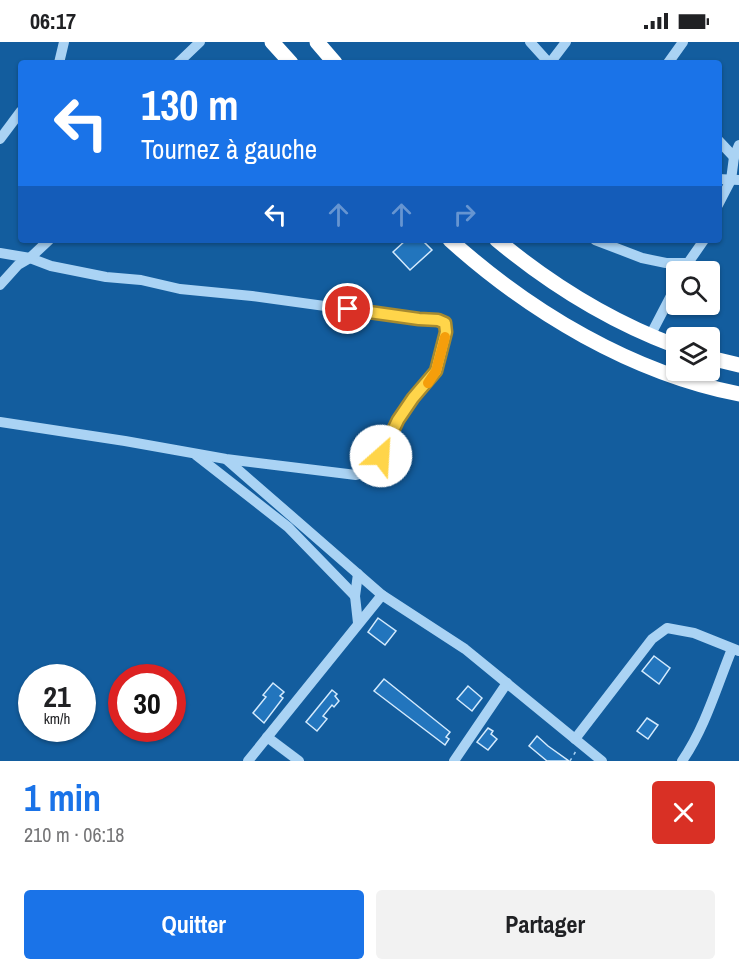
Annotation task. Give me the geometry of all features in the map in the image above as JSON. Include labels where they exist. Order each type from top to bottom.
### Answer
[{"type":"highway","points":[[272,42],[288,60]]},
{"type":"highway","points":[[317,42],[332,60]]},
{"type":"highway","points":[[454,243],[503,285],[574,332],[670,374],[739,394]]},
{"type":"highway","points":[[501,243],[570,292],[650,336],[666,342]]},
{"type":"highway","points":[[720,360],[739,365]]},
{"type":"street","points":[[60,60],[64,42]]},
{"type":"street","points":[[181,60],[200,42]]},
{"type":"street","points":[[530,42],[546,60]]},
{"type":"street","points":[[551,60],[566,42]]},
{"type":"street","points":[[670,60],[682,42]]},
{"type":"street","points":[[0,139],[18,115]]},
{"type":"street","points":[[722,144],[734,157]]},
{"type":"street","points":[[722,199],[735,180],[734,157],[739,145]]},
{"type":"street","points":[[0,285],[18,266],[46,243]]},
{"type":"street","points":[[603,243],[642,258],[666,263]]},
{"type":"street","points":[[690,261],[702,243]]},
{"type":"street","points":[[0,253],[30,258],[51,266],[106,278],[141,280],[180,289],[438,320],[445,323],[446,332],[436,371],[398,420],[381,456],[364,473],[356,475],[226,459],[0,422]]},
{"type":"street","points":[[650,336],[666,305]]},
{"type":"street","points":[[195,454],[275,516],[355,596]]},
{"type":"street","points":[[226,459],[382,595],[465,649],[602,761]]},
{"type":"street","points":[[275,516],[287,511]]},
{"type":"street","points":[[358,574],[355,596],[358,623]]},
{"type":"street","points":[[248,761],[382,595]]},
{"type":"street","points":[[578,741],[652,639],[667,628],[694,633],[736,650],[703,723],[682,761]]},
{"type":"street","points":[[454,761],[507,683]]},
{"type":"street","points":[[267,737],[299,761]]},
{"type":"path","points":[[570,761],[578,741]]},
{"type":"building","points":[[403,243],[425,243],[432,250],[410,270],[393,252]]},
{"type":"building","points":[[378,618],[396,631],[385,645],[368,632]]},
{"type":"building","points":[[654,656],[670,668],[659,684],[642,671]]},
{"type":"building","points":[[384,679],[450,732],[446,737],[449,739],[445,745],[374,691]]},
{"type":"building","points":[[273,683],[284,692],[280,696],[283,698],[264,723],[253,713],[266,697],[263,695]]},
{"type":"building","points":[[468,686],[482,698],[472,711],[457,699]]},
{"type":"building","points":[[332,690],[337,694],[335,696],[339,701],[334,707],[332,705],[323,716],[327,719],[317,731],[306,722]]},
{"type":"building","points":[[647,718],[658,725],[648,739],[637,731]]},
{"type":"building","points":[[488,728],[493,731],[491,734],[497,739],[488,750],[477,742]]},
{"type":"building","points":[[537,736],[569,761],[547,761],[529,746]]},
{"type":"slow traffic","points":[[428,383],[436,371],[445,337]]},
{"type":"route","points":[[348,309],[438,320],[445,323],[446,332],[436,371],[398,420],[381,456]]}]
